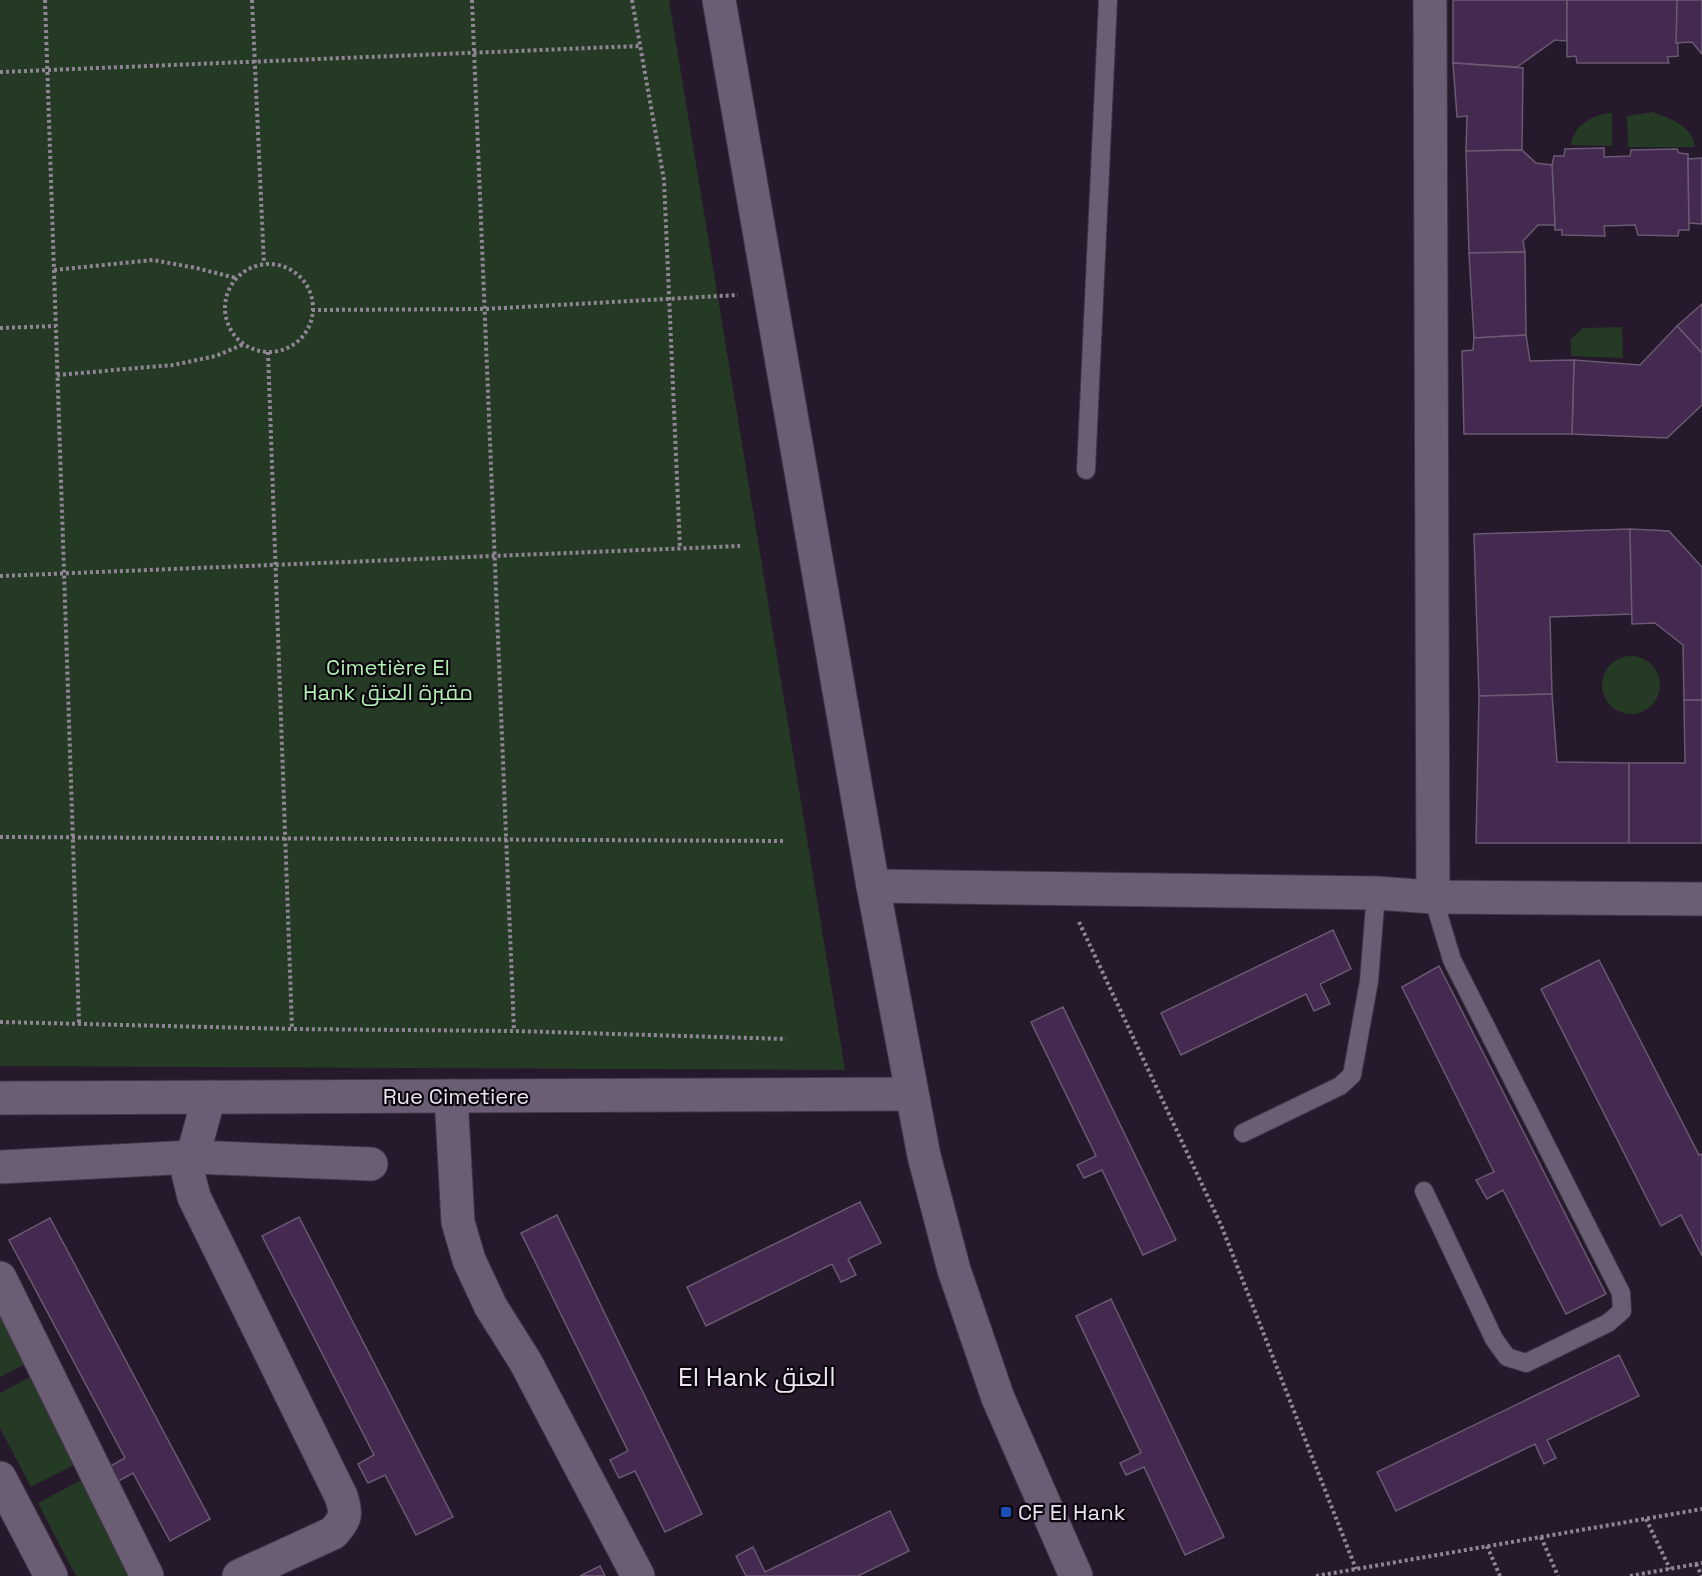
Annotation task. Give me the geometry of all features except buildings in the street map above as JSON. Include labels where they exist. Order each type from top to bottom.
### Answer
[{"type":"street","points":[[719,0],[873,886],[924,1156],[954,1270],[998,1398],[1076,1576]]},
{"type":"street","points":[[1430,0],[1433,897]]},
{"type":"street","points":[[873,886],[1376,893],[1433,897],[1702,899]]},
{"type":"street","name":"Rue Cimetiere","points":[[0,1098],[912,1094]]},
{"type":"street","points":[[451,1096],[458,1222],[469,1260],[490,1306],[525,1361],[638,1576]]},
{"type":"street","points":[[209,1097],[188,1173],[194,1197],[346,1510],[342,1524],[333,1533],[239,1576]]},
{"type":"street","points":[[0,1167],[192,1157],[371,1164]]},
{"type":"street","points":[[0,1278],[147,1576]]},
{"type":"street","points":[[0,1478],[51,1576]]},
{"type":"lane","points":[[1086,470],[1108,0]]},
{"type":"lane","points":[[1244,1133],[1340,1086],[1352,1075],[1369,981],[1376,893]]},
{"type":"lane","points":[[1424,1191],[1494,1339],[1507,1357],[1526,1363],[1608,1323],[1622,1311],[1621,1293],[1452,960],[1433,897]]},
{"type":"path","points":[[45,0],[79,1023]]},
{"type":"path","points":[[252,0],[264,264]]},
{"type":"path","points":[[472,0],[514,1031]]},
{"type":"path","points":[[632,0],[664,180],[680,549]]},
{"type":"path","points":[[0,72],[639,46]]},
{"type":"path","points":[[54,270],[153,260],[236,278]]},
{"type":"path","points":[[264,264],[282,266],[299,276],[309,292],[312,310],[308,326],[299,340],[284,349],[268,352],[244,344],[232,332],[226,316],[226,300],[236,278],[249,269],[264,264]]},
{"type":"path","points":[[312,310],[485,309],[769,294]]},
{"type":"path","points":[[0,328],[56,326]]},
{"type":"path","points":[[57,375],[173,365],[216,356],[244,344]]},
{"type":"path","points":[[268,352],[292,1029]]},
{"type":"path","points":[[0,576],[740,546]]},
{"type":"path","points":[[0,837],[786,841]]},
{"type":"path","points":[[1064,889],[1221,1225],[1356,1569]]},
{"type":"path","points":[[0,1022],[292,1029],[514,1031],[786,1039]]},
{"type":"path","points":[[1316,1576],[1702,1509]]},
{"type":"path","points":[[1646,1519],[1670,1569]]},
{"type":"path","points":[[1541,1537],[1558,1576]]},
{"type":"path","points":[[1487,1546],[1500,1576]]},
{"type":"path","points":[[1630,1576],[1702,1563]]},
{"type":"path","points":[[1696,1564],[1702,1576]]},
{"type":"green space","name":"Cimetière El Hank مقبرة العنق","points":[[0,0],[669,0],[845,1070],[0,1066]]},
{"type":"green space","points":[[1652,112],[1673,120],[1685,128],[1695,147],[1628,147],[1627,116]]},
{"type":"green space","points":[[1612,113],[1612,146],[1571,145],[1580,126],[1592,118]]},
{"type":"green space","points":[[1622,327],[1623,358],[1571,356],[1571,339],[1583,328]]},
{"type":"green space","points":[[1625,656],[1637,656],[1652,664],[1660,679],[1660,691],[1652,706],[1637,714],[1625,714],[1610,706],[1602,691],[1602,679],[1610,664]]},
{"type":"green space","points":[[0,1306],[29,1362],[0,1377]]},
{"type":"green space","points":[[32,1376],[78,1463],[31,1487],[0,1428],[0,1393]]},
{"type":"green space","points":[[85,1478],[135,1576],[76,1576],[38,1503]]},
{"type":"place","name":"CF El Hank","points":[[1006,1512]]},
{"type":"district","name":"El Hank العنق","points":[[757,1377]]}]
